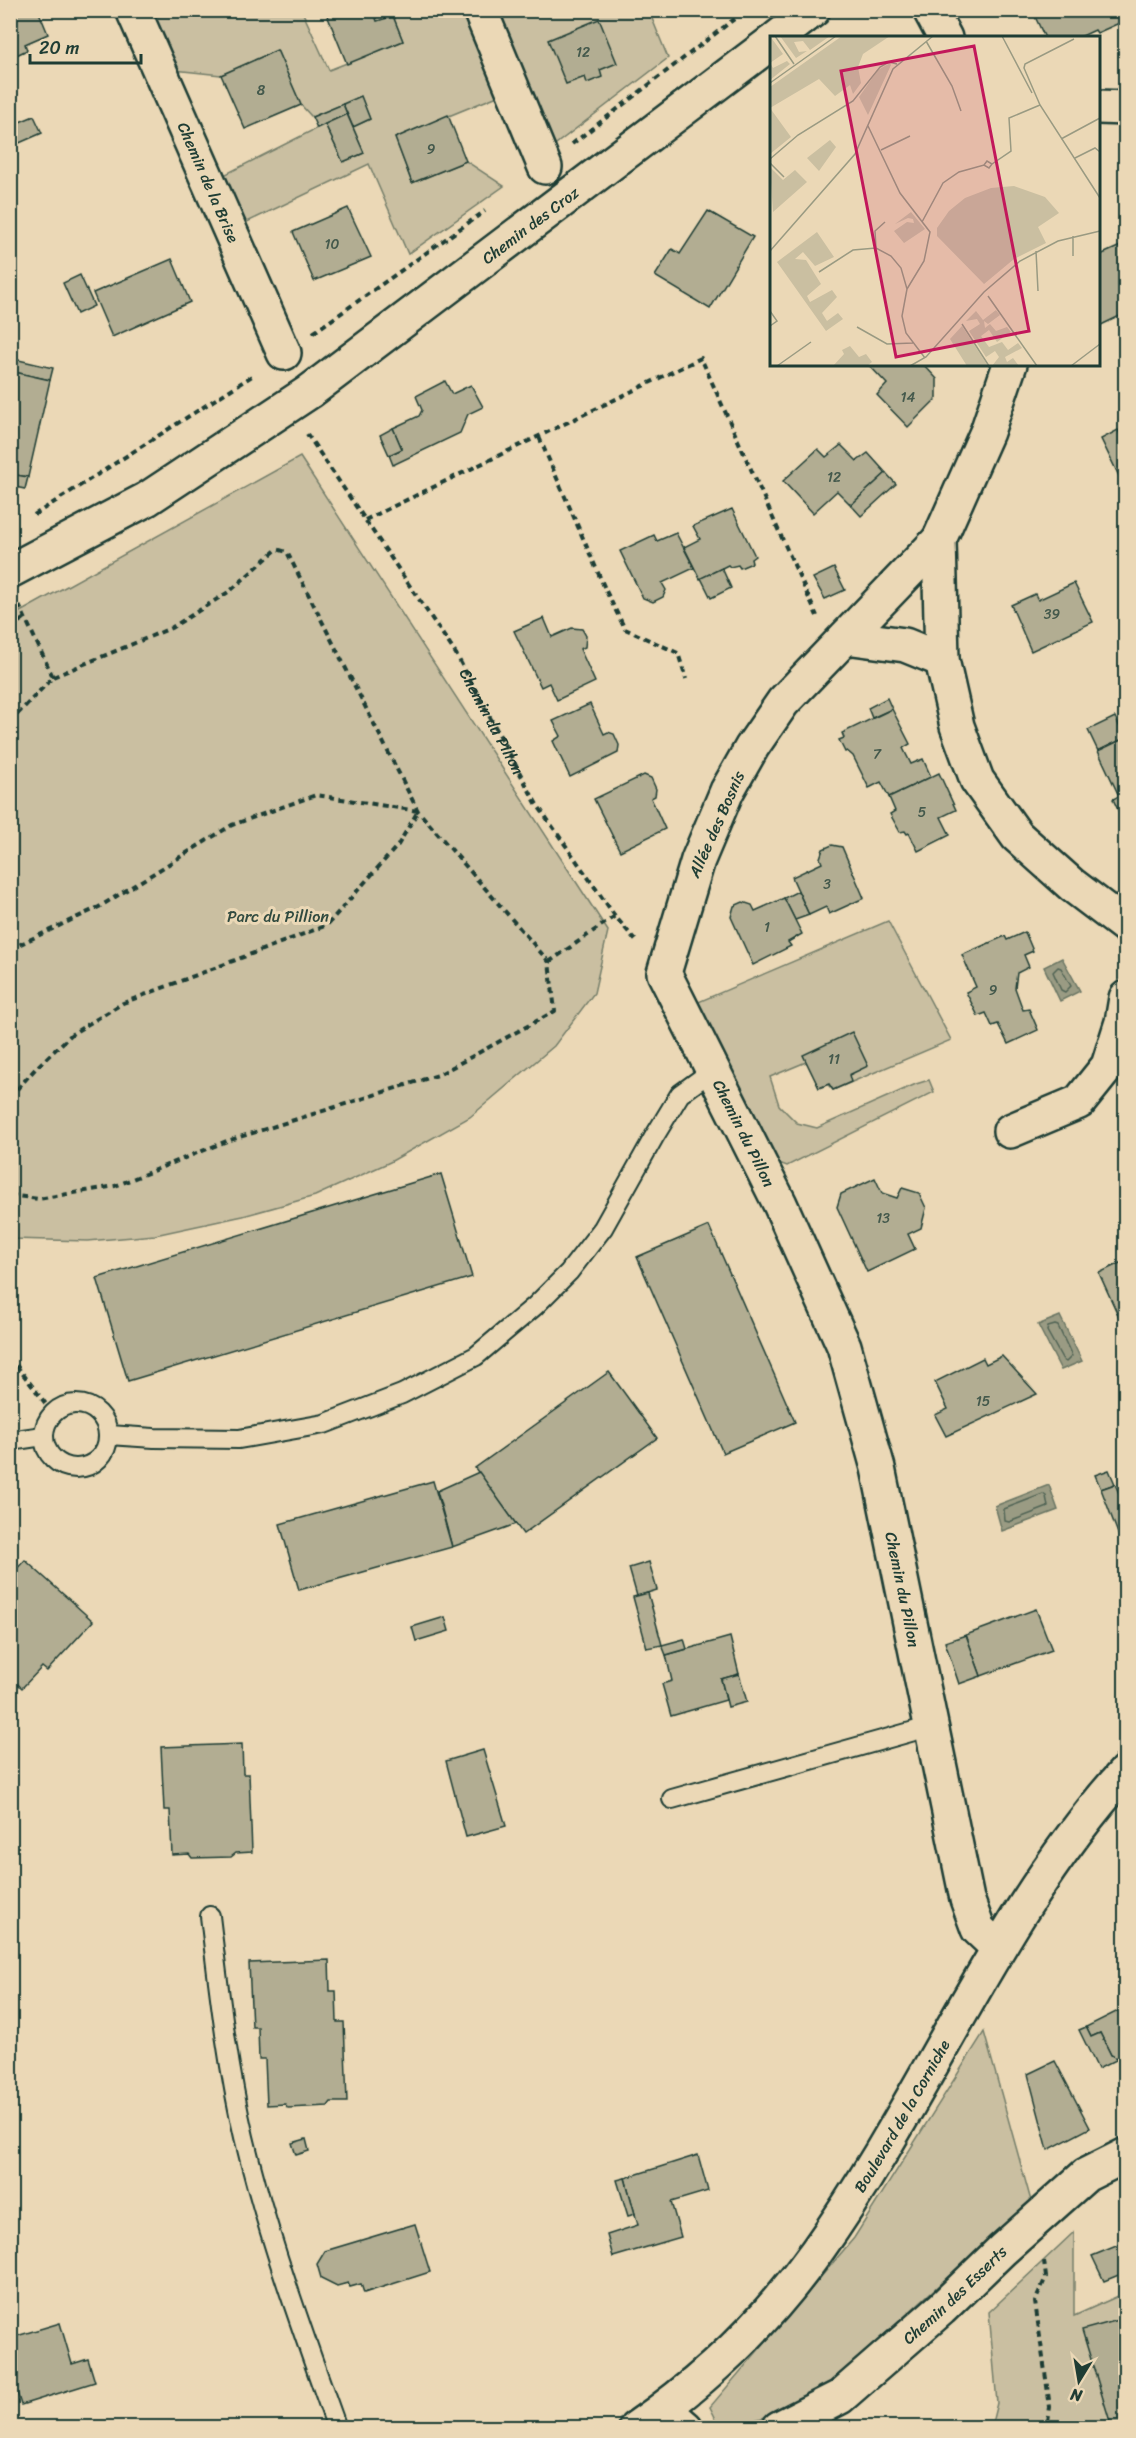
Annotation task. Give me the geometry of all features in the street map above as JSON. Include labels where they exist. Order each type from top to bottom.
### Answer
[{"type":"street","name":"Chemin de la Brise","points":[[133,10],[284,353]]},
{"type":"street","points":[[480,10],[544,167]]},
{"type":"street","points":[[780,36],[813,10]]},
{"type":"street","points":[[930,10],[944,36]]},
{"type":"street","name":"Chemin des Croz","points":[[287,408],[770,43]]},
{"type":"street","points":[[1100,107],[1125,108]]},
{"type":"street","name":"Allée des Bosnis","points":[[664,973],[698,860],[727,791],[752,747],[783,702],[939,540],[987,432],[1009,366]]},
{"type":"street","points":[[13,585],[287,408]]},
{"type":"street","name":"Allée des Bosnis","points":[[939,540],[942,660],[957,726],[977,780],[1017,836],[1072,885],[1125,926]]},
{"type":"street","points":[[846,637],[905,645],[942,660]]},
{"type":"street","name":"Chemin du Pillon","points":[[664,973],[780,1204],[844,1346],[878,1468],[967,1899],[978,1929],[998,1948]]},
{"type":"street","points":[[1010,1131],[1079,1102],[1108,1066],[1122,1022],[1125,998]]},
{"type":"street","name":"Boulevard de la Corniche","points":[[636,2427],[675,2418],[702,2378],[741,2341],[816,2252],[852,2199],[903,2114],[998,1948],[1066,1846],[1125,1771]]},
{"type":"street","name":"Chemin des Esserts","points":[[779,2427],[840,2397],[961,2291],[1037,2218],[1086,2175],[1125,2155]]},
{"type":"lane","points":[[109,1435],[239,1439],[324,1424],[402,1395],[476,1356],[535,1306],[570,1272],[603,1227],[680,1094],[713,1070]]},
{"type":"lane","points":[[75,1404],[88,1406],[99,1413],[106,1423],[109,1435],[107,1447],[101,1458],[92,1465],[79,1469],[65,1467],[54,1461],[46,1449],[43,1436],[46,1424],[53,1413],[63,1406],[75,1404]]},
{"type":"lane","points":[[10,1441],[43,1436]]},
{"type":"lane","points":[[672,1799],[932,1725]]},
{"type":"lane","points":[[210,1916],[224,2034],[244,2137],[270,2229],[338,2427]]},
{"type":"path","points":[[544,167],[746,10]]},
{"type":"path","points":[[31,517],[260,372],[494,204]]},
{"type":"path","points":[[365,520],[701,358],[819,621],[846,637]]},
{"type":"path","name":"Chemin du Pillon","points":[[287,408],[456,654],[536,803],[615,916],[664,973]]},
{"type":"path","points":[[539,436],[606,591],[625,629],[678,653],[686,679]]},
{"type":"path","points":[[10,722],[53,677],[171,628],[230,591],[277,549],[287,552],[418,811],[549,962],[555,1011],[438,1074],[226,1141],[115,1186],[38,1199],[10,1195]]},
{"type":"path","points":[[13,585],[53,677]]},
{"type":"path","points":[[10,628],[26,617]]},
{"type":"path","points":[[10,949],[99,907],[232,825],[316,795],[418,811]]},
{"type":"path","points":[[10,1098],[36,1068],[72,1034],[123,1003],[327,925],[398,844],[418,811]]},
{"type":"path","points":[[549,962],[615,916]]},
{"type":"path","points":[[10,1357],[53,1413]]},
{"type":"path","points":[[1037,2218],[1046,2277],[1035,2302],[1050,2407],[1047,2427]]},
{"type":"green space","points":[[171,11],[302,11],[329,70],[403,41],[391,11],[465,11],[500,95],[395,138],[412,183],[466,161],[504,186],[408,254],[369,164],[243,224],[220,177],[325,124],[343,162],[364,153],[353,127],[370,119],[361,97],[312,117],[301,105],[277,50],[221,75],[174,70],[152,19]]},
{"type":"green space","points":[[493,11],[649,11],[668,58],[548,150]]},
{"type":"green space","name":"Parc du Pillion","points":[[300,457],[608,931],[594,993],[554,1046],[470,1117],[390,1162],[315,1196],[243,1216],[155,1235],[88,1241],[11,1239],[11,617]]},
{"type":"green space","points":[[888,921],[951,1040],[833,1090],[806,1062],[770,1077],[779,1105],[797,1123],[817,1128],[929,1080],[934,1092],[787,1166],[779,1163],[696,1003]]},
{"type":"green space","points":[[984,2032],[1031,2201],[827,2387],[781,2413],[720,2427],[710,2407],[854,2238]]},
{"type":"green space","points":[[1074,2232],[1074,2316],[1125,2293],[1125,2427],[991,2427],[997,2403],[989,2312]]},
{"type":"water","points":[[1062,958],[1080,991],[1060,1001],[1044,967]]},
{"type":"water","points":[[1060,1316],[1082,1361],[1061,1370],[1038,1325]]},
{"type":"water","points":[[1049,1485],[1058,1510],[1002,1531],[995,1506]]},
{"type":"building","points":[[10,10],[38,10],[48,34],[25,44],[27,50],[10,58]]},
{"type":"building","points":[[325,10],[373,10],[377,21],[393,16],[403,41],[347,64]]},
{"type":"building","points":[[1032,10],[1126,10],[1126,20],[1097,33],[1095,30],[1082,36],[1044,36]]},
{"type":"building","points":[[599,19],[617,63],[600,70],[602,77],[587,83],[585,77],[566,84],[548,40]]},
{"type":"building","points":[[277,50],[301,105],[245,129],[221,75]]},
{"type":"building","points":[[361,96],[370,119],[353,127],[343,104]]},
{"type":"building","points":[[343,104],[347,114],[317,128],[312,117]]},
{"type":"building","points":[[347,114],[364,153],[343,162],[325,124]]},
{"type":"building","points":[[448,115],[466,161],[412,183],[395,138]]},
{"type":"building","points":[[34,116],[42,133],[17,144],[10,126]]},
{"type":"building","points":[[348,208],[371,257],[314,281],[293,232]]},
{"type":"building","points":[[708,211],[753,237],[710,309],[655,276],[672,249],[680,254]]},
{"type":"building","points":[[1125,244],[1126,313],[1100,326],[1100,255]]},
{"type":"building","points":[[172,259],[190,302],[112,337],[93,293]]},
{"type":"building","points":[[80,275],[94,306],[77,314],[63,283]]},
{"type":"building","points":[[10,358],[53,368],[50,380],[10,371]]},
{"type":"building","points":[[870,366],[925,366],[937,379],[937,398],[908,427],[877,395],[887,384]]},
{"type":"building","points":[[10,371],[50,380],[28,477],[10,474]]},
{"type":"building","points":[[445,381],[452,394],[471,385],[483,407],[468,414],[460,433],[393,465],[389,455],[402,449],[393,428],[419,416],[422,410],[416,396]]},
{"type":"building","points":[[393,428],[402,449],[389,455],[380,435]]},
{"type":"building","points":[[1118,430],[1120,434],[1126,431],[1126,476],[1120,478],[1101,439]]},
{"type":"building","points":[[841,445],[857,461],[868,453],[886,473],[851,505],[837,491],[813,513],[783,481],[818,449],[826,457]]},
{"type":"building","points":[[886,473],[896,484],[861,516],[851,505]]},
{"type":"building","points":[[10,474],[28,477],[25,489],[10,486]]},
{"type":"building","points":[[732,509],[755,556],[751,559],[752,563],[740,568],[738,565],[730,567],[728,565],[700,579],[684,547],[700,539],[693,526]]},
{"type":"building","points":[[676,533],[694,568],[662,583],[666,590],[663,597],[653,602],[643,598],[620,551],[654,535],[657,541]]},
{"type":"building","points":[[722,568],[731,588],[711,598],[701,578]]},
{"type":"building","points":[[834,568],[845,590],[825,599],[813,578]]},
{"type":"building","points":[[1074,583],[1093,622],[1031,651],[1011,605],[1035,594],[1038,600]]},
{"type":"building","points":[[544,618],[552,637],[572,628],[582,629],[586,636],[585,647],[580,649],[595,682],[557,700],[549,683],[541,687],[514,631]]},
{"type":"building","points":[[887,698],[892,709],[872,718],[868,708]]},
{"type":"building","points":[[590,704],[604,734],[608,732],[614,734],[619,745],[618,753],[570,777],[553,741],[561,736],[553,721]]},
{"type":"building","points":[[892,709],[910,744],[903,748],[911,764],[923,759],[931,777],[889,797],[881,782],[869,788],[853,756],[845,752],[839,740],[844,738],[842,733]]},
{"type":"building","points":[[1115,717],[1125,738],[1098,751],[1088,730]]},
{"type":"building","points":[[1125,738],[1126,823],[1124,823],[1113,799],[1119,796],[1098,751]]},
{"type":"building","points":[[939,773],[956,810],[941,817],[950,835],[918,851],[909,833],[900,832],[890,814],[895,811],[889,797]]},
{"type":"building","points":[[644,775],[651,778],[656,789],[655,796],[651,798],[665,829],[620,851],[594,799]]},
{"type":"building","points":[[832,845],[842,847],[864,898],[829,914],[826,907],[809,915],[792,877],[822,863],[820,858],[823,849]]},
{"type":"building","points":[[798,891],[809,915],[795,920],[784,898]]},
{"type":"building","points":[[784,898],[802,934],[788,942],[791,946],[753,965],[731,917],[734,906],[743,902],[752,905],[755,911]]},
{"type":"building","points":[[1025,932],[1033,951],[1024,955],[1029,967],[1017,973],[1015,988],[1023,1010],[1029,1009],[1038,1030],[1008,1044],[998,1024],[992,1026],[986,1013],[978,1016],[966,992],[976,987],[962,955],[1005,936],[1007,940]]},
{"type":"building","points":[[852,1032],[868,1066],[849,1075],[851,1082],[833,1090],[829,1084],[819,1088],[803,1055]]},
{"type":"building","points":[[441,1174],[472,1277],[128,1381],[97,1278]]},
{"type":"building","points":[[875,1178],[882,1193],[897,1198],[902,1188],[919,1193],[926,1208],[921,1228],[908,1234],[915,1249],[867,1272],[837,1207],[841,1194]]},
{"type":"building","points":[[709,1226],[795,1422],[723,1453],[637,1257]]},
{"type":"building","points":[[1126,1260],[1126,1327],[1124,1328],[1099,1273]]},
{"type":"building","points":[[1002,1356],[1037,1394],[946,1436],[935,1415],[948,1409],[935,1382],[983,1358],[986,1364]]},
{"type":"building","points":[[609,1372],[657,1438],[523,1534],[475,1468]]},
{"type":"building","points":[[1109,1470],[1115,1484],[1101,1489],[1095,1475]]},
{"type":"building","points":[[479,1472],[516,1524],[452,1547],[437,1491]]},
{"type":"building","points":[[433,1481],[452,1547],[299,1590],[280,1524]]},
{"type":"building","points":[[1115,1484],[1126,1510],[1126,1542],[1122,1544],[1101,1489]]},
{"type":"building","points":[[25,1560],[93,1621],[47,1671],[42,1667],[22,1688],[10,1677],[10,1572],[12,1574]]},
{"type":"building","points":[[649,1562],[657,1590],[637,1596],[629,1568]]},
{"type":"building","points":[[648,1593],[662,1645],[647,1648],[633,1597]]},
{"type":"building","points":[[1036,1609],[1052,1650],[981,1676],[966,1635]]},
{"type":"building","points":[[445,1617],[449,1631],[416,1641],[412,1627]]},
{"type":"building","points":[[966,1635],[981,1676],[959,1684],[945,1642]]},
{"type":"building","points":[[730,1637],[739,1674],[721,1679],[726,1700],[671,1716],[662,1684],[672,1681],[666,1655]]},
{"type":"building","points":[[684,1639],[687,1649],[666,1655],[662,1645]]},
{"type":"building","points":[[739,1674],[747,1702],[728,1707],[721,1679]]},
{"type":"building","points":[[242,1744],[243,1774],[249,1774],[252,1852],[236,1853],[231,1857],[192,1858],[189,1854],[172,1855],[170,1810],[164,1810],[161,1747]]},
{"type":"building","points":[[483,1750],[506,1826],[466,1837],[446,1761]]},
{"type":"building","points":[[329,1960],[330,1991],[336,1991],[337,2022],[344,2022],[347,2102],[331,2102],[328,2106],[288,2108],[285,2104],[267,2105],[265,2059],[259,2059],[258,2027],[252,2027],[249,1963]]},
{"type":"building","points":[[1126,2007],[1126,2055],[1118,2059],[1111,2055],[1100,2033],[1091,2037],[1086,2027]]},
{"type":"building","points":[[1086,2027],[1091,2037],[1100,2033],[1111,2055],[1118,2059],[1098,2069],[1079,2030]]},
{"type":"building","points":[[1055,2061],[1090,2128],[1048,2150],[1028,2074]]},
{"type":"building","points":[[306,2139],[309,2151],[296,2155],[292,2143]]},
{"type":"building","points":[[698,2155],[708,2191],[671,2202],[681,2237],[613,2257],[607,2235],[638,2225],[625,2178]]},
{"type":"building","points":[[625,2178],[635,2214],[628,2216],[617,2180]]},
{"type":"building","points":[[415,2224],[430,2272],[364,2293],[361,2284],[350,2287],[348,2283],[337,2286],[321,2278],[317,2264],[325,2251]]},
{"type":"building","points":[[1126,2242],[1126,2272],[1104,2281],[1092,2256]]},
{"type":"building","points":[[1126,2318],[1126,2426],[1112,2428],[1082,2330]]},
{"type":"building","points":[[60,2323],[72,2364],[88,2359],[95,2382],[21,2405],[10,2370],[10,2338]]}]
